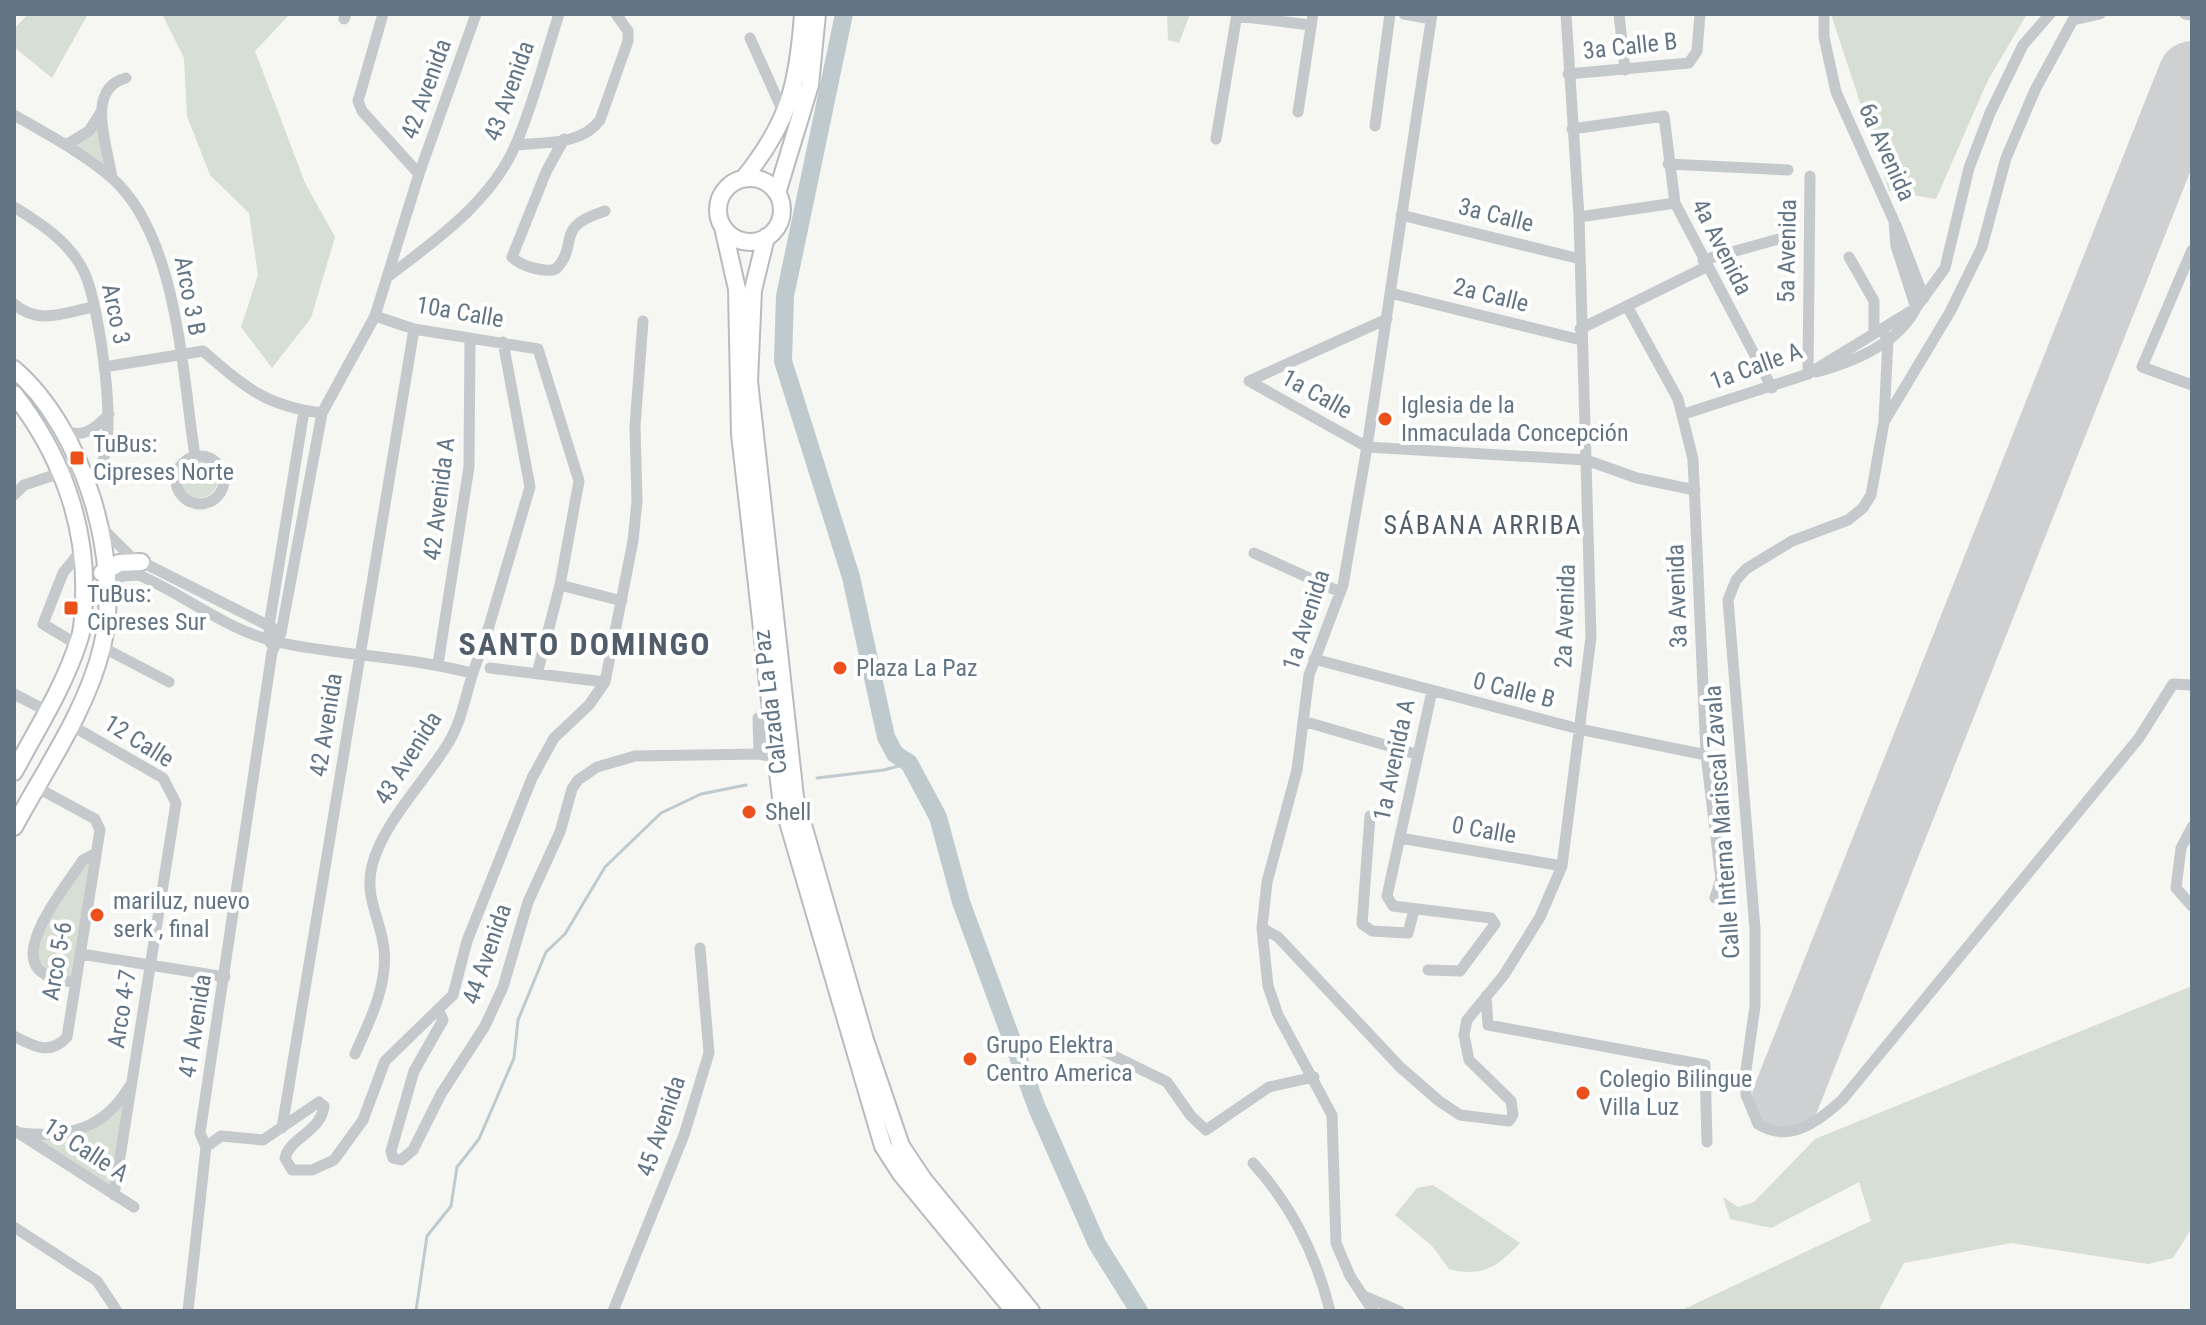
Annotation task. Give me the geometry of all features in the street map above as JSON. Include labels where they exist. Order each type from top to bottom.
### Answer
[{"type":"main road","points":[[803,14],[801,49],[785,116],[769,148],[744,178],[730,185],[719,200],[719,219],[723,227],[741,240],[766,237],[781,218],[777,193],[810,85],[817,14]]},
{"type":"main road","points":[[744,178],[763,180],[777,193]]},
{"type":"main road","name":"Calzada La Paz","points":[[723,227],[737,289],[740,434],[767,755],[883,1146],[901,1174],[1014,1311]]},
{"type":"main road","name":"Calzada La Paz","points":[[766,237],[753,290],[749,381],[795,797],[865,1040],[901,1146],[923,1179],[1031,1311]]},
{"type":"main road","points":[[14,369],[38,393],[60,428],[82,473],[98,523],[107,568],[102,647],[69,724],[14,827]]},
{"type":"main road","points":[[14,391],[38,393]]},
{"type":"main road","points":[[14,391],[40,430],[74,506],[84,548],[83,620]]},
{"type":"main road","points":[[14,772],[78,645],[94,586],[107,568],[119,563],[141,562]]},
{"type":"main road","points":[[32,738],[55,750]]},
{"type":"street","points":[[383,14],[358,101],[419,174]]},
{"type":"street","name":"42 Avenida","points":[[375,316],[419,174],[476,14]]},
{"type":"street","name":"43 Avenida","points":[[389,276],[468,210],[497,176],[516,145],[559,14]]},
{"type":"street","points":[[516,145],[587,135],[600,120],[628,31],[616,14]]},
{"type":"street","points":[[1375,126],[1390,14]]},
{"type":"street","points":[[1404,14],[1432,16]]},
{"type":"street","name":"2a Avenida","points":[[1262,928],[1278,937],[1400,1067],[1460,1115],[1503,1122],[1513,1115],[1511,1101],[1469,1060],[1464,1035],[1467,1020],[1504,975],[1540,917],[1562,866],[1591,637],[1579,217],[1566,14]]},
{"type":"street","points":[[1619,14],[1625,70]]},
{"type":"street","name":"3a Calle B","points":[[1568,74],[1680,66],[1695,58],[1700,14]]},
{"type":"street","name":"6a Avenida","points":[[1824,14],[1824,37],[1836,92],[1894,221],[1896,246],[1920,303]]},
{"type":"street","points":[[1808,374],[1842,365],[1888,340],[1908,324],[1945,268],[1969,168],[1990,113],[2023,45],[2050,14]]},
{"type":"street","name":"Calle Interna Mariscal Zavala","points":[[2100,14],[2073,20],[2064,32],[2006,158],[1982,247],[1928,351],[1884,422],[1878,467],[1863,508],[1840,524],[1792,541],[1746,569],[1736,580],[1728,600],[1755,929],[1755,1006],[1745,1077],[1746,1095],[1758,1124],[1781,1133],[1797,1129],[1812,1124],[1842,1100],[2139,738],[2173,684],[2192,685]]},
{"type":"street","points":[[2185,14],[2192,15]]},
{"type":"street","points":[[1216,139],[1237,15],[1312,20],[1298,112]]},
{"type":"street","name":"1a Avenida","points":[[1373,1311],[1336,1243],[1332,1115],[1273,1001],[1262,928],[1267,882],[1297,770],[1314,659],[1340,592],[1367,447],[1432,16]]},
{"type":"street","points":[[750,38],[785,116]]},
{"type":"street","points":[[112,178],[101,112],[103,94],[108,87],[126,78]]},
{"type":"street","points":[[66,145],[89,131],[101,112]]},
{"type":"street","name":"Arco 3 B","points":[[14,115],[66,145],[112,178],[127,196],[160,254],[169,284],[195,456]]},
{"type":"street","name":"4a Avenida","points":[[1572,129],[1664,116],[1675,203],[1704,264],[1772,388]]},
{"type":"street","points":[[564,139],[546,172],[512,257],[518,263],[550,272],[556,269],[571,229],[585,217],[605,211]]},
{"type":"street","points":[[1668,164],[1788,170]]},
{"type":"street","name":"5a Avenida","points":[[1808,374],[1810,176]]},
{"type":"street","points":[[1579,217],[1675,203]]},
{"type":"street","name":"Arco 3","points":[[14,207],[51,230],[85,274],[104,367],[109,414],[106,454],[99,469],[82,473]]},
{"type":"street","name":"3a Calle","points":[[1401,215],[1580,259]]},
{"type":"street","points":[[1581,334],[1704,264],[1786,237]]},
{"type":"street","points":[[2192,250],[2142,367],[2192,385]]},
{"type":"street","points":[[1849,257],[1874,301],[1877,330],[1888,340]]},
{"type":"street","name":"2a Calle","points":[[1390,293],[1581,334]]},
{"type":"street","points":[[1877,330],[1920,303]]},
{"type":"street","points":[[14,304],[25,314],[40,318],[93,307]]},
{"type":"street","name":"3a Avenida","points":[[1627,306],[1684,414],[1695,490],[1706,755],[1721,879],[1715,898]]},
{"type":"street","name":"10a Calle","points":[[375,316],[414,329],[538,349],[579,481],[560,585]]},
{"type":"street","name":"41 Avenida","points":[[188,1311],[206,1147],[200,1133],[275,642],[322,413],[375,316]]},
{"type":"street","name":"1a Calle","points":[[1387,319],[1249,381],[1367,447],[1586,460],[1637,478],[1695,490]]},
{"type":"street","name":"44 Avenida","points":[[282,1129],[316,1102],[324,1106],[312,1131],[286,1152],[287,1165],[298,1172],[334,1160],[363,1120],[385,1061],[453,995],[467,941],[532,778],[554,738],[589,705],[605,682],[622,601],[637,501],[635,426],[643,321]]},
{"type":"street","name":"42 Avenida","points":[[282,1129],[414,329]]},
{"type":"street","name":"1a Calle A","points":[[1684,414],[1808,374],[1877,330]]},
{"type":"street","name":"42 Avenida A","points":[[438,664],[469,467],[470,338]]},
{"type":"street","points":[[1884,422],[1888,340]]},
{"type":"street","name":"43 Avenida","points":[[355,1054],[372,1016],[384,968],[384,949],[369,896],[374,856],[450,740],[460,717],[471,673],[482,650],[506,575],[530,487],[503,342]]},
{"type":"street","points":[[104,367],[203,351],[238,384],[261,398],[322,413]]},
{"type":"street","points":[[275,642],[269,626],[304,411]]},
{"type":"street","points":[[60,428],[71,434],[83,434],[99,425],[109,414]]},
{"type":"street","points":[[195,456],[212,458],[225,478],[220,494],[207,503],[191,503],[176,485],[182,463],[195,456]]},
{"type":"street","points":[[14,498],[31,483],[60,472],[82,473]]},
{"type":"street","points":[[98,523],[113,541],[141,562],[269,626]]},
{"type":"street","points":[[78,645],[43,624],[63,573],[84,548]]},
{"type":"street","points":[[1254,553],[1340,592]]},
{"type":"street","points":[[107,591],[122,576],[139,575],[275,642],[438,664],[471,673]]},
{"type":"street","points":[[537,674],[560,585],[622,601]]},
{"type":"street","points":[[102,647],[169,682]]},
{"type":"street","name":"0 Calle B","points":[[1314,659],[1579,729],[1706,755]]},
{"type":"street","points":[[490,668],[605,682]]},
{"type":"street","name":"1a Avenida A","points":[[1414,910],[1393,906],[1387,896],[1432,691]]},
{"type":"street","points":[[14,694],[47,711]]},
{"type":"street","points":[[758,718],[767,755]]},
{"type":"street","points":[[1303,721],[1416,754]]},
{"type":"street","name":"12 Calle","points":[[69,724],[163,778],[176,803]]},
{"type":"street","name":"44 Avenida","points":[[439,1011],[443,1020],[414,1071],[391,1151],[393,1158],[401,1160],[413,1150],[441,1094],[485,1026],[503,987],[528,902],[560,832],[572,789],[578,780],[597,767],[635,756],[767,755]]},
{"type":"street","name":"Arco 5-6","points":[[14,1036],[45,1049],[63,1042],[67,1037],[100,834],[95,819],[36,787]]},
{"type":"street","name":"Arco 4-7","points":[[114,1195],[176,803]]},
{"type":"street","points":[[1370,816],[1362,924],[1372,931],[1408,933],[1414,910],[1494,920],[1493,929],[1460,971],[1428,970]]},
{"type":"street","points":[[2192,827],[2181,848],[2176,888],[2192,906]]},
{"type":"street","name":"0 Calle","points":[[1400,838],[1562,866]]},
{"type":"street","points":[[75,983],[43,973],[36,966],[33,940],[83,860],[96,853]]},
{"type":"street","name":"45 Avenida","points":[[613,1311],[684,1135],[709,1053],[700,948]]},
{"type":"street","points":[[81,954],[225,977]]},
{"type":"street","points":[[1486,996],[1488,1025],[1705,1065],[1707,1142]]},
{"type":"street","points":[[1079,1039],[1167,1082],[1191,1116],[1206,1130],[1269,1087],[1314,1077]]},
{"type":"street","name":"Arco 4-7","points":[[15,1131],[46,1136],[83,1131],[107,1115],[133,1080]]},
{"type":"street","points":[[206,1147],[221,1136],[263,1140],[282,1129]]},
{"type":"street","name":"13 Calle A","points":[[15,1131],[134,1207]]},
{"type":"street","points":[[1253,1163],[1289,1205],[1322,1281],[1330,1311]]},
{"type":"street","points":[[14,1227],[97,1281],[117,1311]]},
{"type":"street","points":[[1363,1296],[1399,1311]]},
{"type":"shaded area","points":[[28,14],[88,14],[52,78],[14,47],[14,29]]},
{"type":"shaded area","points":[[162,14],[290,14],[255,51],[305,183],[335,237],[311,318],[272,368],[241,327],[258,275],[249,213],[210,175],[187,116],[184,58]]},
{"type":"shaded area","points":[[1167,14],[1190,14],[1179,43],[1168,40]]},
{"type":"shaded area","points":[[1831,14],[2027,14],[1988,80],[1936,199],[1889,191]]},
{"type":"shaded area","points":[[97,120],[105,169],[73,147]]},
{"type":"shaded area","points":[[199,460],[213,465],[218,479],[213,493],[199,498],[185,493],[180,479],[185,465]]},
{"type":"shaded area","points":[[92,860],[74,979],[55,975],[38,964],[36,941],[86,862]]},
{"type":"shaded area","points":[[2192,986],[2192,1228],[2173,1258],[2148,1264],[2011,1243],[1904,1263],[1878,1311],[1680,1311],[1871,1221],[1859,1182],[1771,1228],[1730,1219],[1723,1197],[1738,1207],[1754,1202],[1815,1139]]},
{"type":"shaded area","points":[[127,1098],[112,1189],[31,1137],[60,1138],[85,1132],[107,1118]]},
{"type":"shaded area","points":[[1433,1185],[1520,1243],[1497,1264],[1481,1271],[1449,1269],[1432,1246],[1395,1215],[1417,1188]]},
{"type":"waterway","points":[[844,14],[785,296],[783,361],[851,577],[886,737],[895,754],[909,763],[938,817],[961,902],[1037,1108],[1097,1244],[1139,1311]]},
{"type":"waterway","points":[[817,778],[884,770],[909,763]]},
{"type":"waterway","points":[[416,1311],[427,1236],[451,1206],[457,1167],[479,1139],[514,1058],[518,1020],[546,952],[565,934],[605,867],[661,813],[701,794],[746,785]]},
{"type":"runway","points":[[1786,1098],[2192,75]]},
{"type":"place","name":"Iglesia de la Inmaculada Concepción","points":[[1385,419]]},
{"type":"place","name":"TuBus: Cipreses Norte","points":[[77,458]]},
{"type":"place","name":"TuBus: Cipreses Sur","points":[[71,608]]},
{"type":"place","name":"Plaza La Paz","points":[[840,668]]},
{"type":"place","name":"Shell","points":[[749,812]]},
{"type":"place","name":"mariluz, nuevo serk , final","points":[[97,915]]},
{"type":"place","name":"Grupo Elektra Centro America","points":[[970,1059]]},
{"type":"place","name":"Colegio Bilingue Villa Luz","points":[[1583,1093]]},
{"type":"district","name":"SÁBANA ARRIBA","points":[[1483,525]]},
{"type":"district","name":"SANTO DOMINGO","points":[[585,644]]}]
